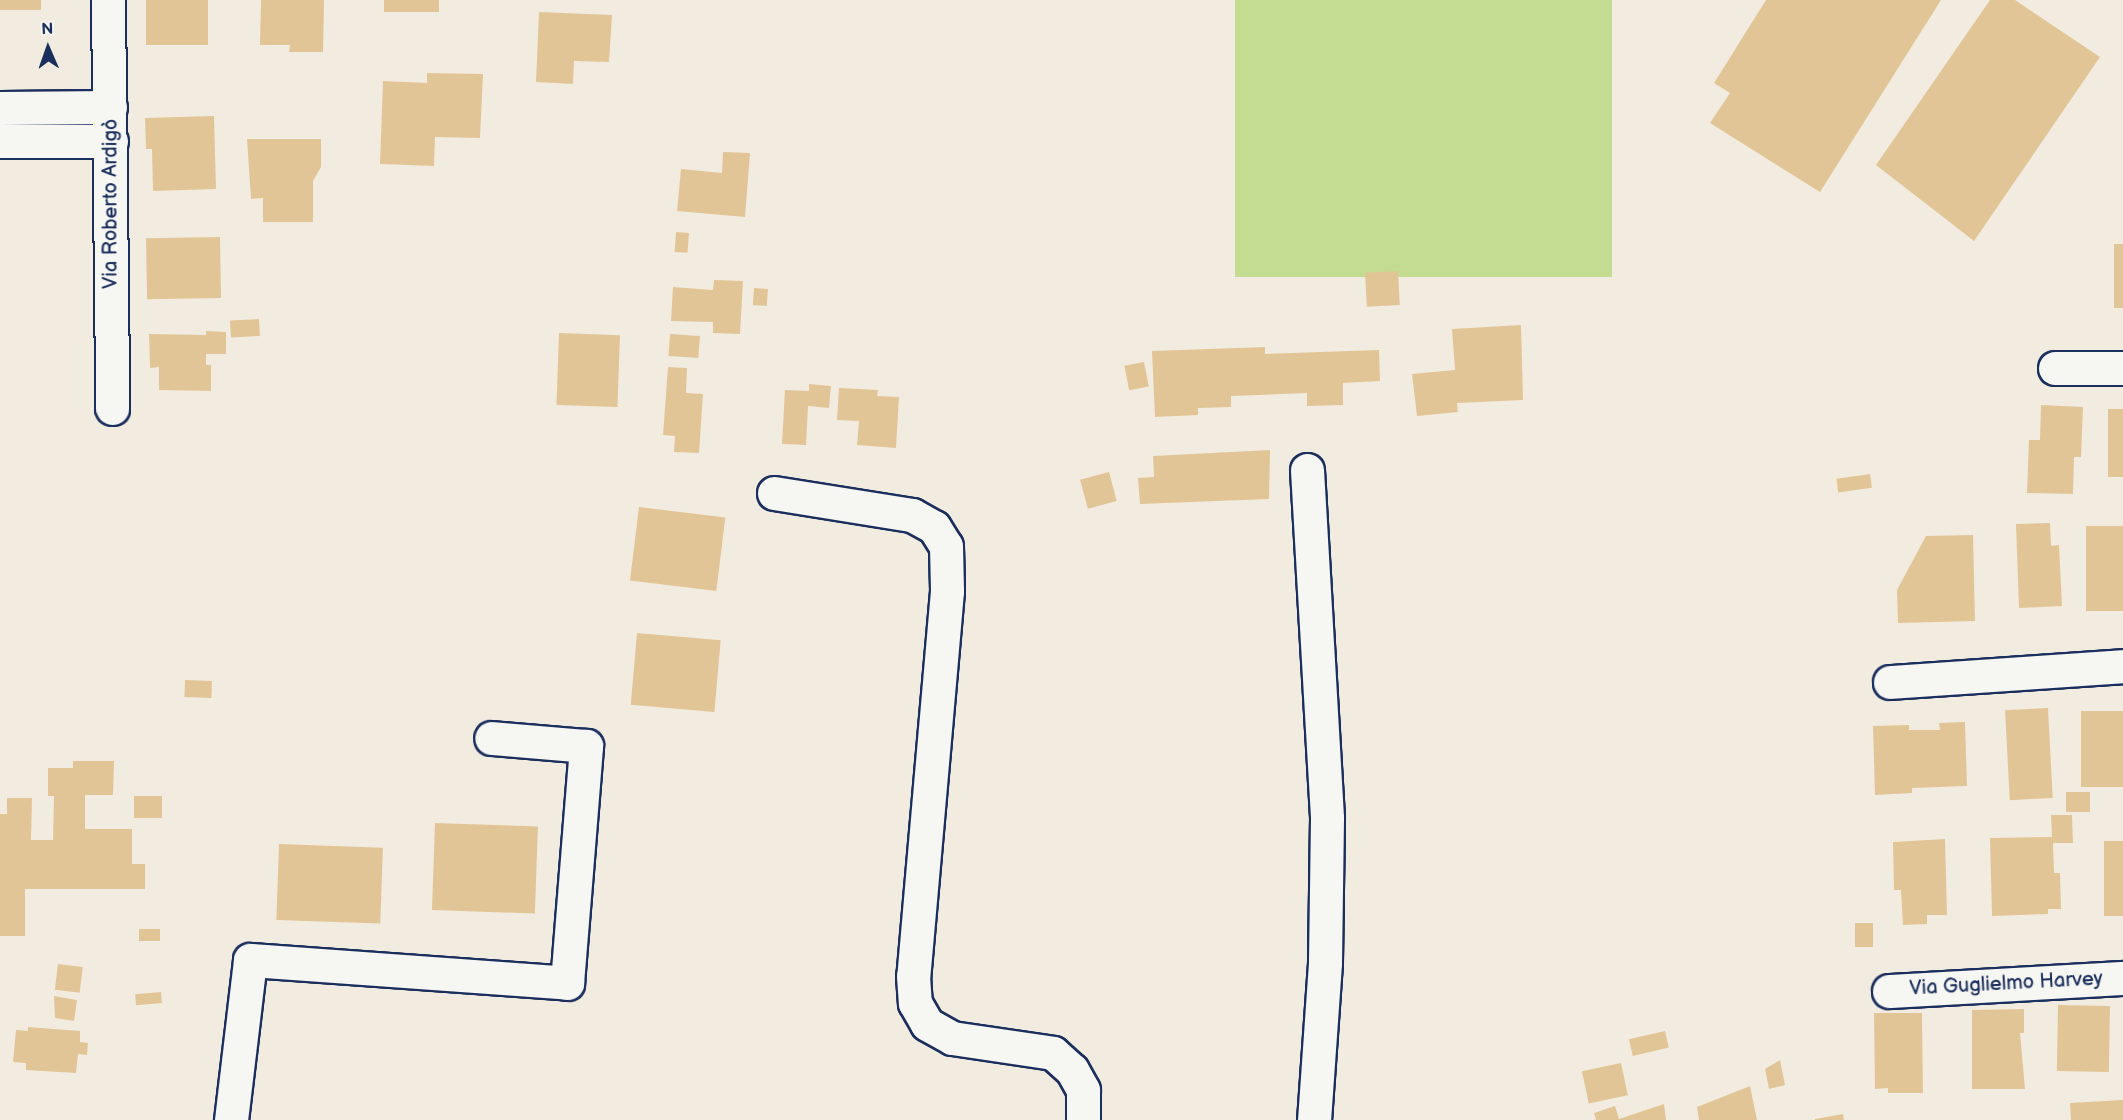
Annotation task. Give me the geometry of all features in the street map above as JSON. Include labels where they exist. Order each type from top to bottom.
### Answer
[{"type":"street","name":"Via Roberto Ardigò","points":[[108,0],[112,408]]},
{"type":"street","points":[[0,108],[110,107]]},
{"type":"street","points":[[0,141],[111,141]]},
{"type":"street","points":[[2055,368],[2123,368]]},
{"type":"street","points":[[1307,470],[1327,818],[1324,963],[1314,1120]]},
{"type":"street","points":[[774,493],[912,515],[934,527],[946,546],[947,591],[913,976],[915,1003],[927,1024],[952,1038],[1053,1053],[1072,1070],[1083,1090],[1083,1120]]},
{"type":"street","points":[[1890,682],[2123,666]]},
{"type":"street","points":[[231,1120],[250,960],[567,983],[586,746],[491,738]]},
{"type":"street","name":"Via Guglielmo Harvey","points":[[1889,991],[2123,978]]},
{"type":"green space","points":[[1235,0],[1612,0],[1612,277],[1235,277]]},
{"type":"building","points":[[0,0],[41,0],[41,10],[0,10]]},
{"type":"building","points":[[146,0],[208,0],[208,45],[146,45]]},
{"type":"building","points":[[261,0],[324,0],[323,52],[289,52],[290,45],[260,45]]},
{"type":"building","points":[[384,0],[439,0],[439,12],[384,12]]},
{"type":"building","points":[[1766,0],[1941,0],[1820,192],[1710,123],[1730,93],[1714,83]]},
{"type":"building","points":[[1990,0],[2015,0],[2100,57],[1974,241],[1876,165]]},
{"type":"building","points":[[539,12],[612,15],[609,62],[574,61],[573,84],[536,82]]},
{"type":"building","points":[[427,73],[483,74],[480,138],[435,137],[434,166],[380,164],[383,81],[427,83]]},
{"type":"building","points":[[214,116],[216,189],[153,191],[152,149],[146,149],[145,118]]},
{"type":"building","points":[[247,139],[321,139],[321,167],[313,181],[313,222],[263,222],[263,198],[251,199]]},
{"type":"building","points":[[723,152],[750,153],[745,217],[677,211],[681,169],[722,173]]},
{"type":"building","points":[[676,232],[689,233],[688,253],[675,252]]},
{"type":"building","points":[[220,237],[221,298],[147,299],[146,238]]},
{"type":"building","points":[[2114,244],[2123,244],[2123,308],[2114,308]]},
{"type":"building","points":[[1398,271],[1400,305],[1367,307],[1365,273]]},
{"type":"building","points":[[714,280],[743,281],[740,334],[713,333],[713,322],[671,321],[673,287],[713,290]]},
{"type":"building","points":[[754,288],[768,289],[767,306],[753,305]]},
{"type":"building","points":[[259,319],[260,336],[231,337],[230,321]]},
{"type":"building","points":[[1521,325],[1523,400],[1457,403],[1458,412],[1417,416],[1412,374],[1455,370],[1452,329]]},
{"type":"building","points":[[206,331],[226,332],[226,354],[206,354],[206,365],[211,365],[211,391],[159,390],[159,367],[150,368],[149,334],[206,335]]},
{"type":"building","points":[[559,333],[620,335],[617,407],[556,405]]},
{"type":"building","points":[[670,334],[700,336],[698,358],[668,356]]},
{"type":"building","points":[[1265,347],[1265,354],[1379,350],[1380,381],[1343,383],[1343,405],[1307,406],[1307,393],[1231,396],[1231,407],[1198,408],[1198,415],[1155,417],[1152,351]]},
{"type":"building","points":[[1144,362],[1149,387],[1129,390],[1124,366]]},
{"type":"building","points":[[668,367],[687,368],[686,393],[703,394],[699,453],[674,452],[675,436],[663,435]]},
{"type":"building","points":[[809,384],[831,386],[829,408],[808,406],[806,445],[782,444],[785,390],[809,391]]},
{"type":"building","points":[[839,388],[878,390],[877,396],[899,397],[896,448],[857,445],[859,421],[837,420]]},
{"type":"building","points":[[2041,405],[2083,407],[2081,457],[2074,457],[2073,494],[2027,493],[2029,440],[2040,440]]},
{"type":"building","points":[[2108,409],[2123,409],[2123,477],[2108,477]]},
{"type":"building","points":[[1270,450],[1269,499],[1140,504],[1138,478],[1154,477],[1153,456]]},
{"type":"building","points":[[1109,472],[1117,501],[1088,509],[1080,480]]},
{"type":"building","points":[[1870,474],[1872,488],[1838,493],[1836,479]]},
{"type":"building","points":[[639,507],[725,518],[716,591],[630,580]]},
{"type":"building","points":[[2050,523],[2051,546],[2059,545],[2062,606],[2019,608],[2016,524]]},
{"type":"building","points":[[2086,526],[2123,526],[2123,611],[2086,611]]},
{"type":"building","points":[[1973,535],[1975,621],[1898,623],[1897,590],[1926,536]]},
{"type":"building","points":[[637,633],[721,640],[714,712],[631,705]]},
{"type":"building","points":[[185,680],[212,681],[211,698],[184,697]]},
{"type":"building","points":[[2048,708],[2053,798],[2010,800],[2005,710]]},
{"type":"building","points":[[2081,711],[2123,711],[2123,787],[2081,787]]},
{"type":"building","points":[[1965,722],[1967,786],[1912,788],[1912,793],[1875,795],[1873,726],[1909,725],[1909,730],[1940,730],[1939,723]]},
{"type":"building","points":[[73,761],[114,761],[113,795],[85,795],[85,829],[132,829],[132,864],[145,864],[145,889],[25,889],[25,936],[0,936],[0,814],[7,814],[7,798],[32,798],[31,840],[53,840],[54,796],[48,796],[48,768],[73,768]]},
{"type":"building","points":[[2066,792],[2090,792],[2090,812],[2066,812]]},
{"type":"building","points":[[134,796],[162,796],[162,818],[134,818]]},
{"type":"building","points":[[2051,815],[2072,815],[2073,843],[2053,843],[2054,873],[2060,873],[2061,909],[2048,909],[2048,914],[1992,916],[1990,838],[2052,837]]},
{"type":"building","points":[[435,823],[538,827],[535,914],[432,910]]},
{"type":"building","points":[[1945,839],[1947,915],[1927,915],[1927,924],[1903,925],[1901,890],[1894,890],[1893,842]]},
{"type":"building","points":[[2104,841],[2123,841],[2123,916],[2104,916]]},
{"type":"building","points":[[279,844],[383,848],[380,924],[276,920]]},
{"type":"building","points":[[1855,923],[1873,923],[1873,947],[1855,947]]},
{"type":"building","points":[[139,929],[160,929],[160,941],[139,941]]},
{"type":"building","points":[[58,964],[83,967],[80,993],[55,990]]},
{"type":"building","points":[[161,992],[162,1003],[136,1005],[135,994]]},
{"type":"building","points":[[54,996],[77,1000],[74,1021],[55,1018]]},
{"type":"building","points":[[2058,1005],[2110,1006],[2109,1072],[2057,1071]]},
{"type":"building","points":[[2024,1009],[2024,1033],[2020,1033],[2025,1089],[1972,1089],[1972,1010]]},
{"type":"building","points":[[1874,1013],[1922,1013],[1923,1093],[1888,1093],[1888,1088],[1875,1089]]},
{"type":"building","points":[[28,1027],[80,1031],[80,1042],[88,1043],[87,1055],[78,1054],[76,1073],[26,1070],[26,1063],[13,1062],[16,1030],[28,1031]]},
{"type":"building","points":[[1665,1031],[1669,1048],[1633,1056],[1629,1039]]},
{"type":"building","points":[[1780,1060],[1785,1085],[1769,1089],[1765,1069]]},
{"type":"building","points":[[1621,1063],[1628,1095],[1589,1104],[1582,1071]]},
{"type":"building","points":[[1750,1086],[1757,1120],[1699,1120],[1697,1107]]},
{"type":"building","points":[[2123,1100],[2123,1120],[2071,1120],[2070,1103]]},
{"type":"building","points":[[1664,1104],[1666,1120],[1596,1120],[1594,1113],[1615,1106],[1619,1119]]},
{"type":"building","points":[[1843,1114],[1844,1120],[1815,1120],[1815,1119]]}]
